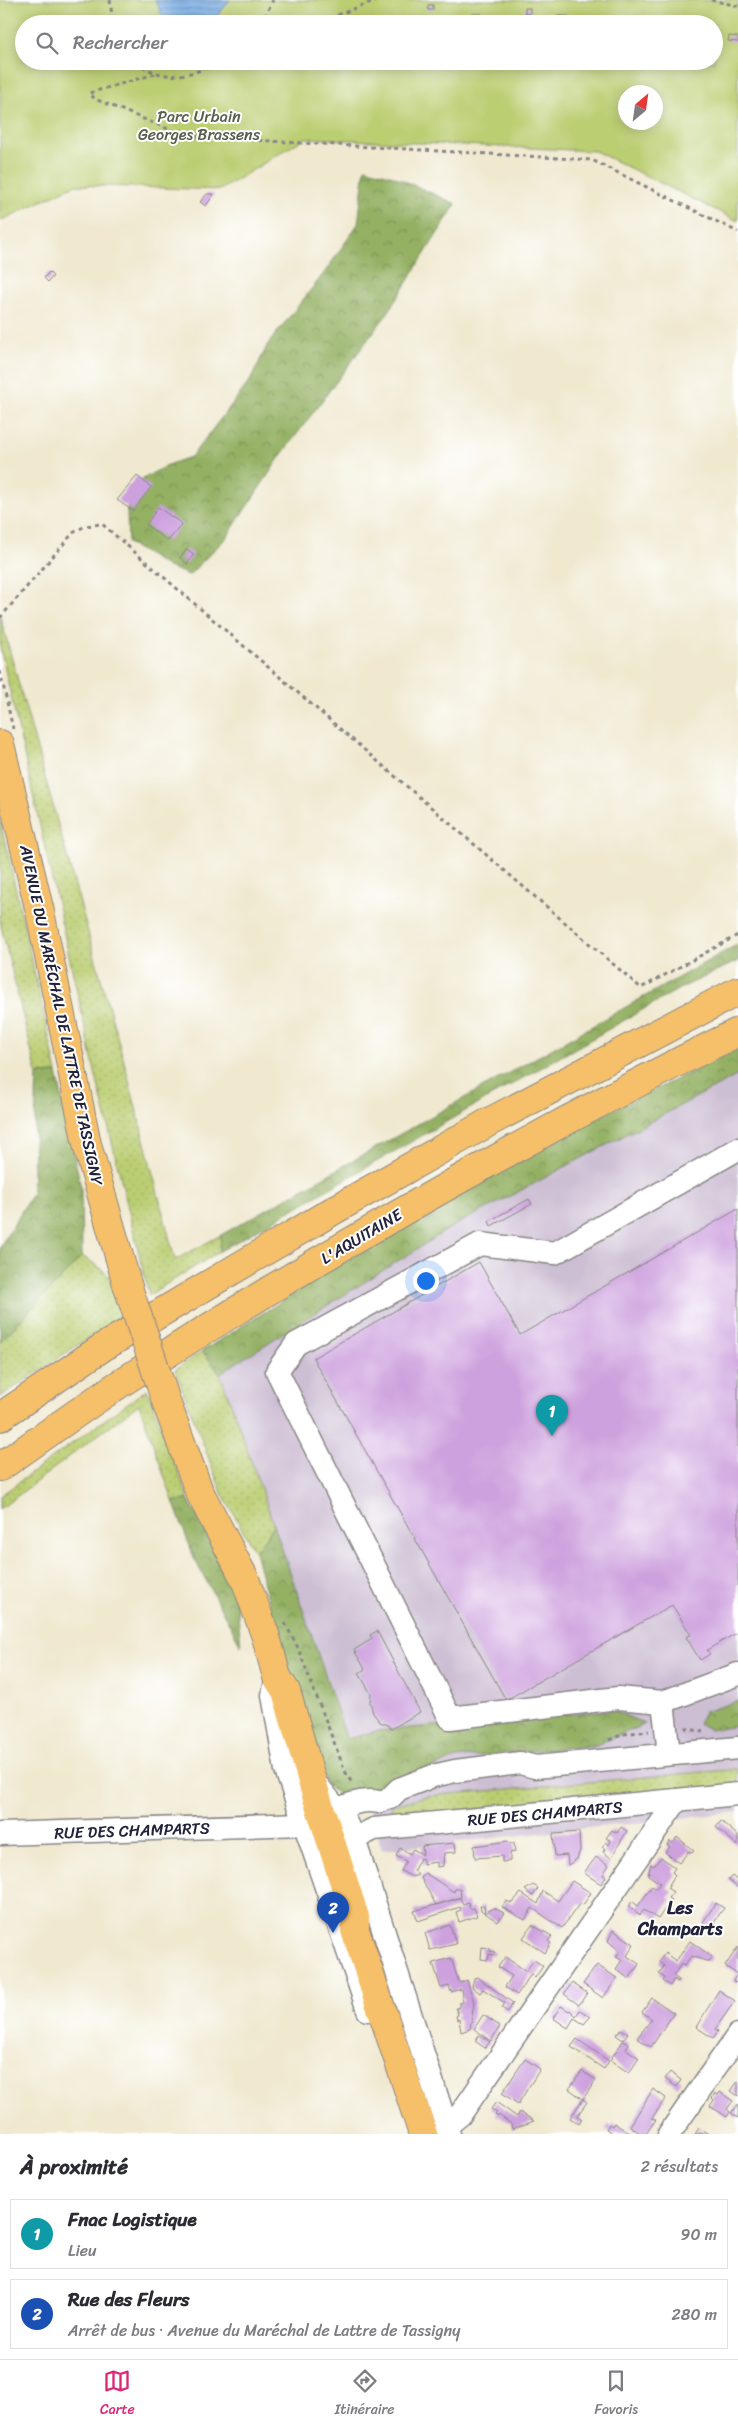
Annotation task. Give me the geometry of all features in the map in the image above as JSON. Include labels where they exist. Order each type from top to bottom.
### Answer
[{"type":"main road","name":"AVENUE DU MARÉCHAL DE LATTRE DE TASSIGNY","points":[[0,744],[40,912],[87,1144],[127,1284],[168,1407],[199,1491],[244,1579],[277,1677],[286,1691],[311,1779],[331,1827],[347,1920],[355,1930],[439,2131]]},
{"type":"main road","points":[[0,1417],[104,1347],[336,1209],[490,1121],[738,991]]},
{"type":"main road","name":"L'AQUITAINE","points":[[0,1467],[126,1380],[383,1222],[549,1131],[738,1032]]},
{"type":"main road","name":"AVENUE DU MARÉCHAL DE LATTRE DE TASSIGNY","points":[[277,1677],[277,1695],[331,1827],[355,1917],[355,1930]]},
{"type":"street","points":[[738,1149],[555,1253],[480,1244],[296,1344],[278,1371],[450,1718],[618,1698],[663,1702],[738,1674]]},
{"type":"street","points":[[663,1702],[669,1754]]},
{"type":"street","name":"RUE DES CHAMPARTS","points":[[331,1827],[373,1800],[384,1800],[399,1789],[420,1780],[455,1771],[520,1763],[535,1767],[736,1749]]},
{"type":"street","name":"RUE DES CHAMPARTS","points":[[0,1834],[331,1827],[374,1829],[738,1794]]},
{"type":"street","points":[[439,2131],[460,2115],[677,1800]]},
{"type":"street","points":[[331,1827],[409,2134]]},
{"type":"street","name":"AVENUE DU MARÉCHAL DE LATTRE DE TASSIGNY","points":[[331,1827],[439,2131]]},
{"type":"street","points":[[669,2134],[738,2035]]},
{"type":"path","points":[[110,0],[112,15]]},
{"type":"path","points":[[266,15],[273,0]]},
{"type":"path","points":[[337,15],[376,0]]},
{"type":"path","points":[[711,0],[738,6]]},
{"type":"path","points":[[148,70],[154,74]]},
{"type":"path","points":[[204,70],[180,75],[154,74],[90,93],[95,99],[185,136],[592,160],[738,232]]},
{"type":"path","points":[[0,618],[73,533],[84,526],[102,524],[642,988],[738,936]]},
{"type":"shaded area","points":[[738,1068],[738,1812],[382,1850],[348,1739],[215,1357],[282,1329],[638,1114]]},
{"type":"green space","name":"Parc Urbain Georges Brassens","points":[[0,0],[738,0],[738,221],[595,151],[305,138],[220,190],[75,185],[0,221]]},
{"type":"green space","points":[[365,168],[393,176],[456,204],[387,314],[282,454],[226,538],[189,575],[168,567],[128,543],[127,510],[139,481],[167,465],[191,457],[250,381],[268,344],[325,272],[358,224]]},
{"type":"green space","points":[[0,616],[125,1065],[175,1260],[221,1235],[220,1251],[149,1295],[95,1072],[0,647]]},
{"type":"green space","points":[[0,819],[57,1073],[37,1074],[0,922]]},
{"type":"green space","points":[[738,944],[738,961],[679,989],[220,1251],[221,1235]]},
{"type":"green space","points":[[738,1049],[738,1075],[452,1227],[220,1373],[202,1351],[391,1233],[599,1117]]},
{"type":"green space","points":[[57,1073],[81,1188],[82,1256],[0,1342],[0,1247],[32,1194],[37,1074]]},
{"type":"green space","points":[[82,1256],[100,1268],[112,1280],[119,1294],[123,1315],[0,1397],[0,1342]]},
{"type":"green space","points":[[202,1351],[220,1373],[274,1525],[255,1552],[222,1493],[175,1370]]},
{"type":"green space","points":[[147,1389],[189,1500],[173,1501],[139,1404],[0,1509],[0,1496]]},
{"type":"green space","points":[[189,1500],[236,1595],[241,1646],[194,1558],[173,1501]]},
{"type":"green space","points":[[274,1525],[347,1739],[376,1731],[612,1710],[645,1724],[596,1745],[456,1758],[365,1796],[344,1797],[327,1786],[289,1675],[255,1552]]},
{"type":"green space","points":[[738,1701],[738,1726],[710,1730],[698,1723],[704,1712]]},
{"type":"green space","points":[[738,1769],[738,1786],[381,1818],[381,1816],[392,1813],[391,1806],[427,1796]]},
{"type":"water","points":[[155,0],[230,0],[218,15],[162,15]]},
{"type":"building","points":[[428,5],[433,5],[433,10],[428,10]]},
{"type":"building","points":[[525,8],[530,8],[530,14],[525,14]]},
{"type":"building","points":[[729,36],[738,37],[738,42],[728,41]]},
{"type":"building","points":[[207,194],[214,194],[206,206],[200,202]]},
{"type":"building","points":[[49,272],[53,276],[48,282],[44,278]]},
{"type":"building","points":[[137,476],[151,487],[133,511],[117,500]]},
{"type":"building","points":[[158,507],[182,524],[168,541],[146,525]]},
{"type":"building","points":[[187,549],[194,554],[187,564],[180,558]]},
{"type":"building","points":[[529,1199],[532,1204],[491,1226],[489,1221]]},
{"type":"building","points":[[738,1209],[738,1632],[707,1650],[710,1654],[700,1660],[686,1637],[691,1635],[672,1605],[506,1700],[313,1358],[479,1262],[520,1335]]},
{"type":"building","points":[[377,1631],[420,1712],[391,1729],[388,1725],[380,1722],[373,1713],[370,1702],[371,1694],[359,1673],[365,1669],[354,1650],[372,1639],[370,1635]]},
{"type":"building","points":[[721,1821],[738,1836],[738,1846],[716,1827]]},
{"type":"building","points":[[621,1827],[627,1831],[611,1858],[603,1852],[605,1849],[602,1847],[606,1842],[609,1845],[611,1841],[606,1838],[612,1830],[617,1833]]},
{"type":"building","points":[[579,1832],[580,1850],[577,1859],[568,1865],[567,1855],[555,1856],[553,1834]]},
{"type":"building","points":[[677,1837],[694,1851],[692,1853],[689,1851],[679,1863],[665,1852],[670,1847],[667,1845],[670,1841],[673,1843]]},
{"type":"building","points":[[508,1841],[509,1843],[514,1843],[515,1852],[510,1853],[510,1861],[502,1862],[502,1856],[475,1858],[474,1846]]},
{"type":"building","points":[[455,1843],[456,1852],[444,1853],[443,1866],[437,1867],[437,1862],[423,1864],[423,1859],[420,1858],[414,1870],[418,1875],[412,1877],[401,1871],[406,1861],[396,1856],[400,1848],[410,1854],[413,1849],[423,1855],[422,1846]]},
{"type":"building","points":[[596,1857],[609,1865],[603,1875],[606,1877],[601,1884],[584,1873]]},
{"type":"building","points":[[661,1857],[675,1868],[672,1872],[675,1875],[667,1888],[673,1892],[668,1898],[671,1900],[658,1919],[644,1910],[640,1915],[629,1907],[632,1901],[638,1906],[652,1886],[656,1889],[660,1883],[648,1875],[651,1864],[654,1866]]},
{"type":"building","points":[[425,1873],[454,1892],[455,1889],[460,1889],[461,1897],[436,1905],[421,1878]]},
{"type":"building","points":[[732,1876],[738,1881],[738,1888],[728,1880]]},
{"type":"building","points":[[572,1881],[591,1893],[583,1905],[580,1903],[562,1928],[532,1908],[525,1920],[502,1907],[506,1901],[512,1903],[521,1893],[538,1904],[543,1891],[558,1901]]},
{"type":"building","points":[[533,1885],[538,1888],[533,1896],[525,1890]]},
{"type":"building","points":[[460,1898],[463,1904],[468,1902],[470,1909],[474,1908],[477,1916],[459,1922],[456,1912],[461,1910],[460,1907],[418,1921],[414,1911]]},
{"type":"building","points":[[716,1903],[724,1908],[710,1927],[703,1922]]},
{"type":"building","points":[[480,1906],[484,1906],[485,1913],[481,1910]]},
{"type":"building","points":[[494,1908],[504,1913],[498,1922],[485,1913]]},
{"type":"building","points":[[450,1925],[456,1944],[430,1950],[425,1933]]},
{"type":"building","points":[[532,1925],[552,1936],[548,1941],[551,1943],[545,1953],[523,1938]]},
{"type":"building","points":[[613,1930],[634,1944],[627,1956],[639,1964],[629,1979],[616,1969],[622,1960],[616,1957],[620,1951],[608,1941]]},
{"type":"building","points":[[690,1941],[712,1957],[709,1962],[691,1956],[684,1966],[681,1964],[673,1976],[679,1980],[678,1982],[674,1979],[670,1986],[663,1981],[665,1978],[659,1974],[664,1966],[659,1962],[665,1953],[676,1961]]},
{"type":"building","points":[[482,1947],[490,1948],[490,1951],[495,1952],[494,1955],[489,1954],[488,1960],[481,1959]]},
{"type":"building","points":[[738,1947],[738,1984],[733,1981],[737,1974],[725,1966]]},
{"type":"building","points":[[505,1957],[526,1971],[534,1960],[543,1966],[535,1978],[531,1974],[517,1995],[505,1987],[512,1976],[498,1967]]},
{"type":"building","points":[[451,1958],[459,1983],[467,1980],[474,2002],[470,2029],[461,2032],[459,2019],[457,2020],[456,2016],[458,2015],[456,2008],[459,2007],[459,2003],[463,2002],[461,1989],[451,1992],[449,1986],[441,1988],[433,1963]]},
{"type":"building","points":[[597,1965],[617,1978],[603,1998],[583,1984]]},
{"type":"building","points":[[477,1977],[513,2003],[508,2012],[502,2008],[505,2003],[483,1989],[480,1993],[472,1987],[474,1978]]},
{"type":"building","points":[[572,1983],[587,1993],[579,2005],[564,1994]]},
{"type":"building","points":[[719,1990],[735,2001],[715,2029],[718,2031],[713,2038],[696,2027]]},
{"type":"building","points":[[652,1998],[674,2013],[651,2047],[637,2038],[652,2019],[642,2012]]},
{"type":"building","points":[[561,2006],[570,2010],[576,2016],[580,2010],[590,2017],[584,2024],[574,2018],[568,2028],[553,2018]]},
{"type":"building","points":[[483,2015],[500,2026],[491,2041],[474,2029]]},
{"type":"building","points":[[621,2029],[628,2033],[623,2040],[616,2035]]},
{"type":"building","points":[[479,2035],[490,2042],[485,2048],[475,2041]]},
{"type":"building","points":[[577,2039],[609,2061],[604,2069],[571,2047]]},
{"type":"building","points":[[623,2041],[629,2045],[626,2049],[639,2058],[629,2073],[610,2060]]},
{"type":"building","points":[[525,2059],[540,2069],[518,2104],[502,2093]]},
{"type":"building","points":[[582,2071],[596,2080],[583,2099],[569,2089]]},
{"type":"building","points":[[670,2072],[681,2080],[677,2087],[665,2079]]},
{"type":"building","points":[[738,2081],[738,2096],[731,2091]]},
{"type":"building","points":[[653,2089],[666,2098],[652,2118],[656,2120],[646,2134],[641,2134],[630,2126]]},
{"type":"building","points":[[720,2092],[733,2101],[727,2109],[730,2112],[727,2117],[710,2106],[714,2100],[712,2098],[715,2093],[718,2095]]},
{"type":"building","points":[[583,2099],[587,2102],[577,2116],[582,2119],[579,2124],[570,2118]]},
{"type":"building","points":[[496,2102],[517,2117],[520,2112],[534,2121],[512,2129],[511,2124],[499,2115],[498,2117],[495,2115],[497,2113],[491,2109]]},
{"type":"building","points":[[738,2104],[738,2118],[731,2113]]},
{"type":"building","points":[[614,2123],[631,2134],[614,2134],[606,2129],[609,2124],[612,2126]]},
{"type":"building","points":[[699,2128],[708,2134],[695,2134]]},
{"type":"place","name":"Fnac Logistique","points":[[552,1436]]},
{"type":"place","name":"Rue des Fleurs","points":[[333,1933]]},
{"type":"district","name":"Les Champarts","points":[[680,1918]]}]
